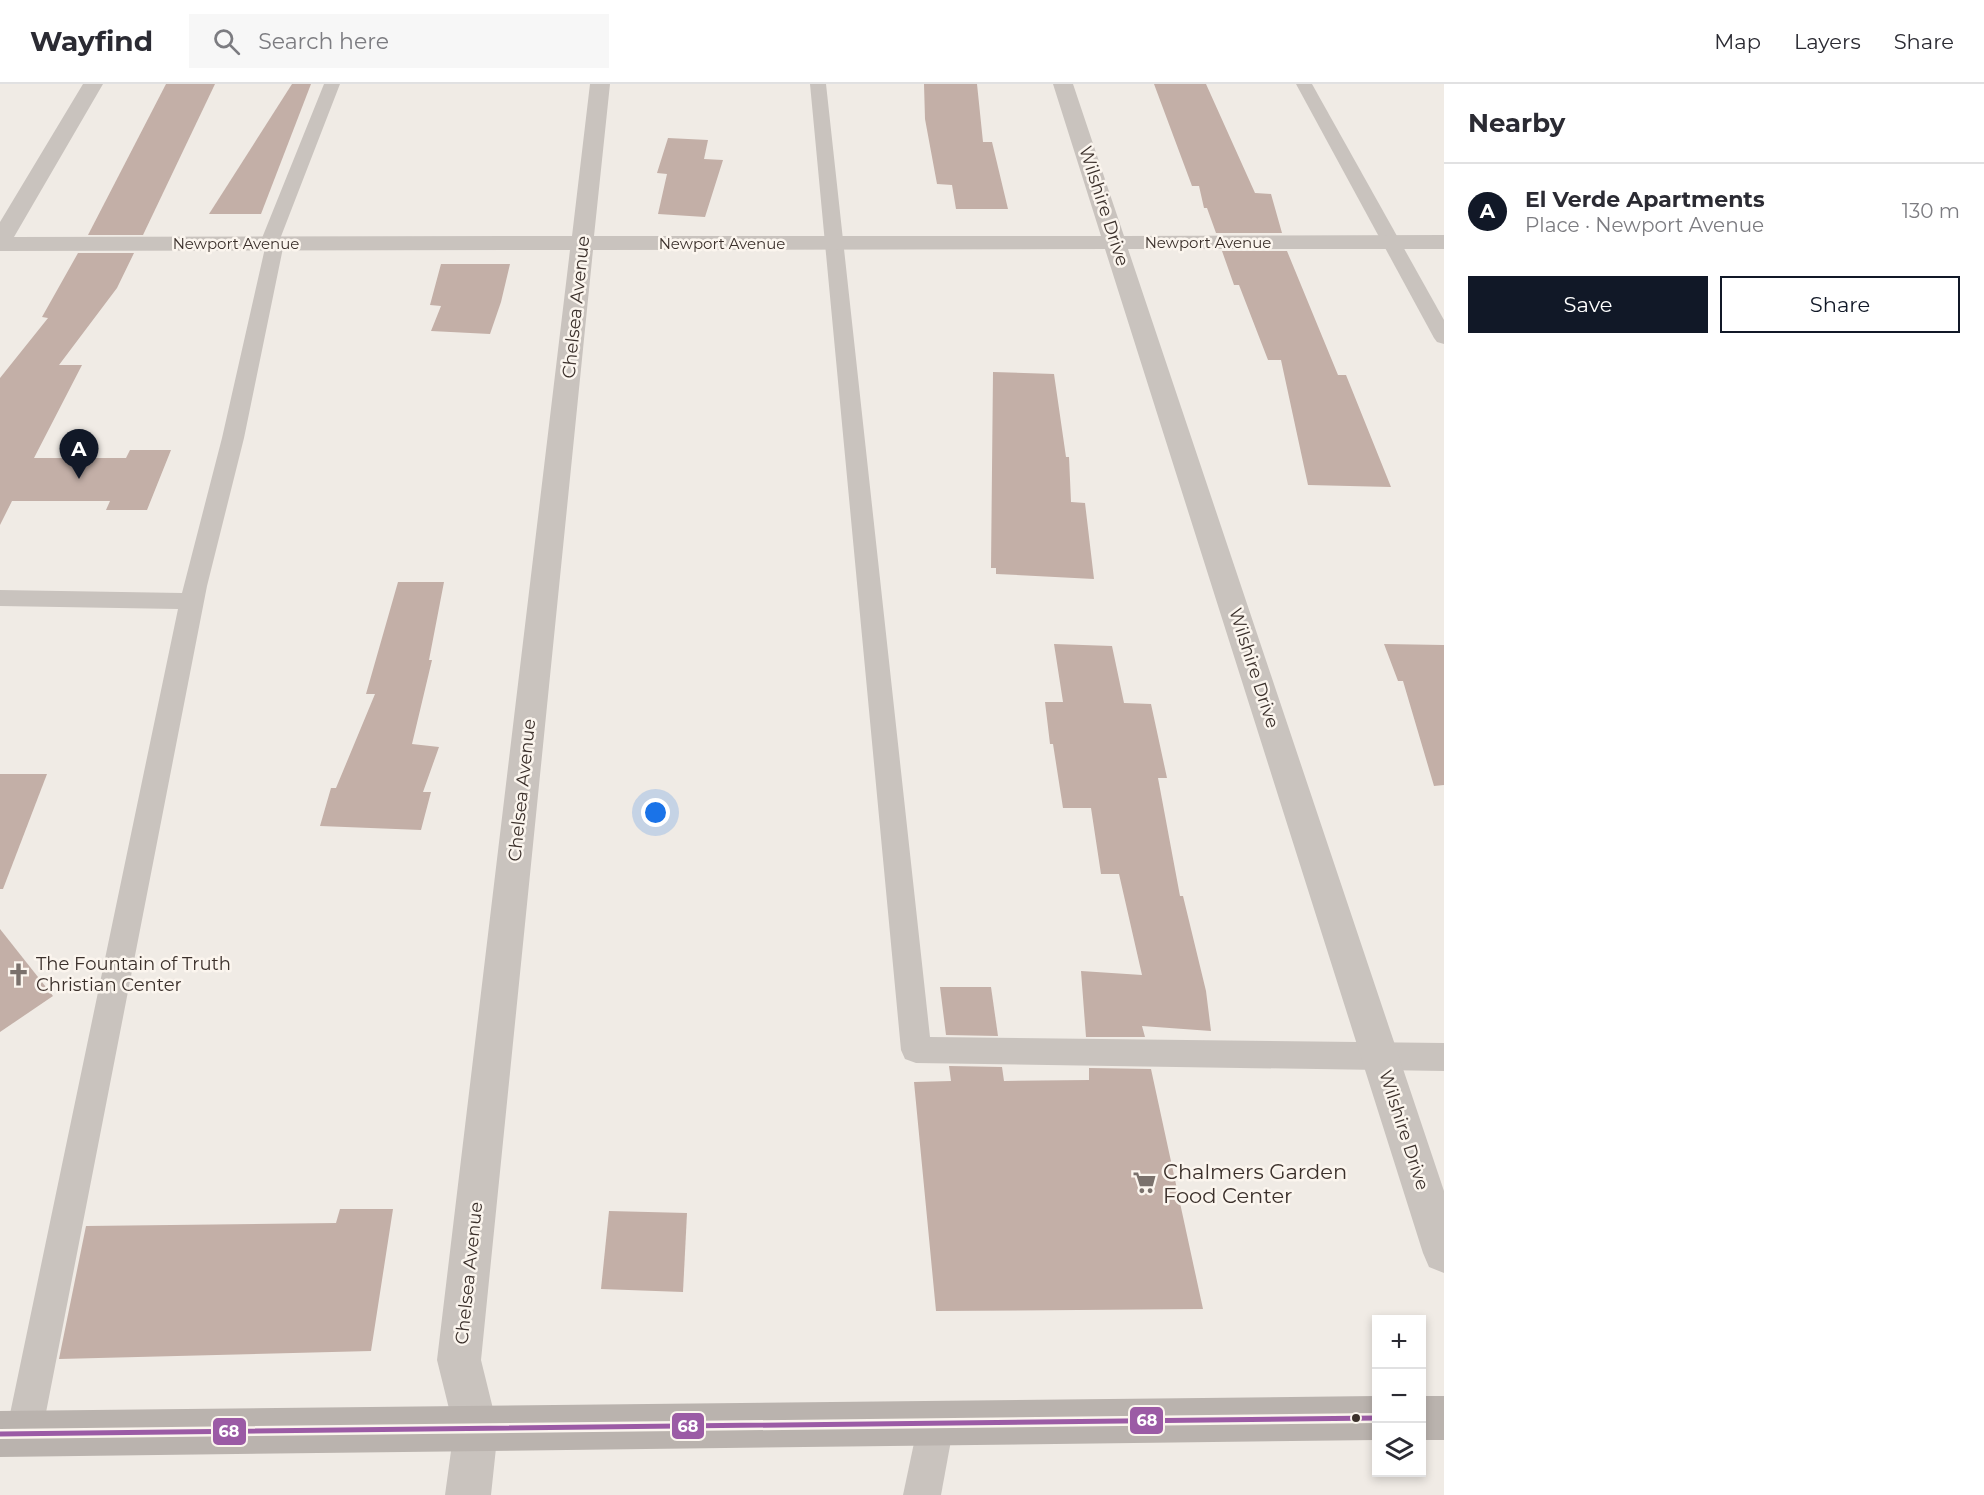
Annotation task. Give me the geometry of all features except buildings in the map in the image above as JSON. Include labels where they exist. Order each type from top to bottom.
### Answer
[{"type":"street","points":[[0,242],[93,84]]},
{"type":"street","name":"Chelsea Avenue","points":[[468,1495],[476,1429],[459,1360],[600,84]]},
{"type":"street","name":"Wilshire Drive","points":[[1063,84],[1444,1253]]},
{"type":"street","name":"Newport Avenue","points":[[0,242],[1444,242]]},
{"type":"street","points":[[12,1434],[1372,1418]]},
{"type":"street","points":[[1426,1418],[1444,1418]]},
{"type":"lane","points":[[12,1434],[192,601],[233,438],[272,243],[332,84]]},
{"type":"lane","points":[[818,84],[916,1050],[1444,1057]]},
{"type":"lane","points":[[1304,84],[1444,338]]},
{"type":"lane","points":[[0,597],[192,601]]},
{"type":"lane","points":[[922,1495],[936,1424]]},
{"type":"transit line","name":"68","points":[[0,1434],[1372,1418]]},
{"type":"place","name":"El Verde Apartments","points":[[79,479]]},
{"type":"place","name":"The Fountain of Truth Christian Center","points":[[18,974]]},
{"type":"place","name":"Chalmers Garden Food Center","points":[[1145,1183]]}]
